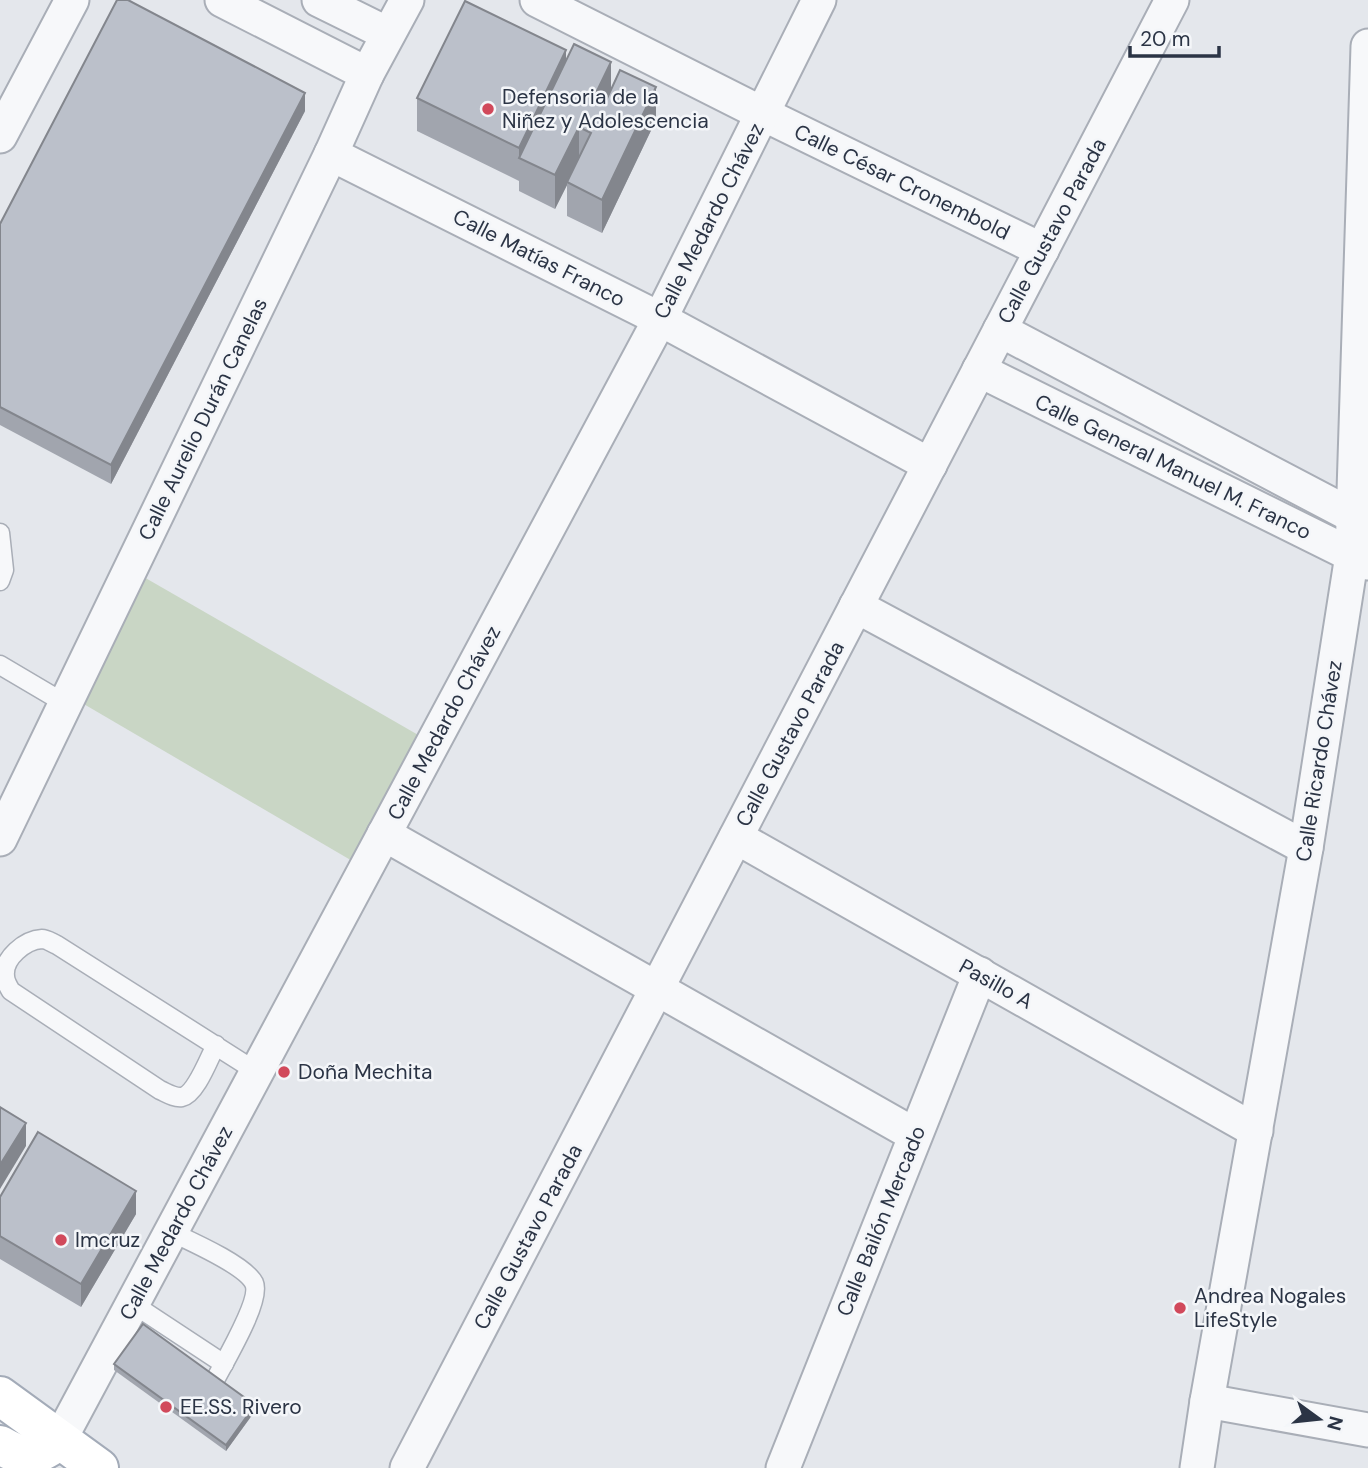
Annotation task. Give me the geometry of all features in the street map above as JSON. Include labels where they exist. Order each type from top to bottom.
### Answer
[{"type":"main road","points":[[0,1396],[99,1468]]},
{"type":"main road","points":[[0,1445],[23,1455],[36,1455],[59,1441]]},
{"type":"street","points":[[0,136],[72,0]]},
{"type":"street","points":[[222,0],[258,8],[367,74]]},
{"type":"street","points":[[319,0],[388,34]]},
{"type":"street","name":"Calle Aurelio Durán Canelas","points":[[0,839],[331,154],[367,74],[407,0]]},
{"type":"street","name":"Calle César Cronembold","points":[[537,0],[1042,250]]},
{"type":"street","name":"Calle Medardo Chávez","points":[[59,1441],[660,319],[819,0]]},
{"type":"street","name":"Calle Gustavo Parada","points":[[407,1468],[1172,0]]},
{"type":"street","name":"Calle Ricardo Chávez","points":[[1197,1468],[1306,848],[1360,559],[1368,47]]},
{"type":"street","name":"Calle Matías Franco","points":[[331,154],[660,319],[930,465]]},
{"type":"street","name":"Calle General Manuel M. Franco","points":[[1000,330],[1361,521]]},
{"type":"street","name":"Calle General Manuel M. Franco","points":[[979,370],[1360,559]]},
{"type":"street","points":[[856,606],[1306,848]]},
{"type":"street","points":[[384,834],[915,1135]]},
{"type":"street","name":"Pasillo A","points":[[736,837],[1256,1131]]},
{"type":"street","name":"Calle Bailón Mercado","points":[[783,1468],[980,974]]},
{"type":"street","points":[[1207,1401],[1368,1430]]},
{"type":"lane","points":[[0,533],[4,570],[0,581]]},
{"type":"lane","points":[[0,665],[66,704]]},
{"type":"lane","points":[[216,1045],[192,1091],[183,1097],[172,1096],[10,991],[5,978],[5,967],[13,954],[31,942],[44,939],[57,945],[216,1045],[257,1072]]},
{"type":"lane","points":[[171,1232],[235,1265],[254,1281],[256,1290],[253,1304],[214,1382]]},
{"type":"lane","points":[[132,1304],[224,1364]]},
{"type":"green space","points":[[142,576],[420,736],[354,862],[82,703]]},
{"type":"building","points":[[117,0],[128,0],[305,93],[111,465],[0,407],[0,224]]},
{"type":"building","points":[[465,1],[566,50],[519,148],[417,98]]},
{"type":"building","points":[[574,44],[611,62],[593,99],[604,105],[620,70],[656,87],[602,200],[567,182],[591,133],[579,127],[555,175],[519,158]]},
{"type":"building","points":[[0,1107],[26,1123],[0,1165]]},
{"type":"building","name":"Imcruz","points":[[38,1132],[136,1191],[81,1284],[0,1236],[0,1197]]},
{"type":"building","points":[[143,1324],[255,1405],[226,1445],[114,1364]]},
{"type":"place","name":"Defensoria de la Niñez y Adolescencia","points":[[488,109]]},
{"type":"place","name":"Doña Mechita","points":[[284,1072]]},
{"type":"place","name":"Imcruz","points":[[61,1240]]},
{"type":"place","name":"Andrea Nogales LifeStyle","points":[[1180,1308]]},
{"type":"place","name":"EE.SS. Rivero","points":[[166,1407]]}]
